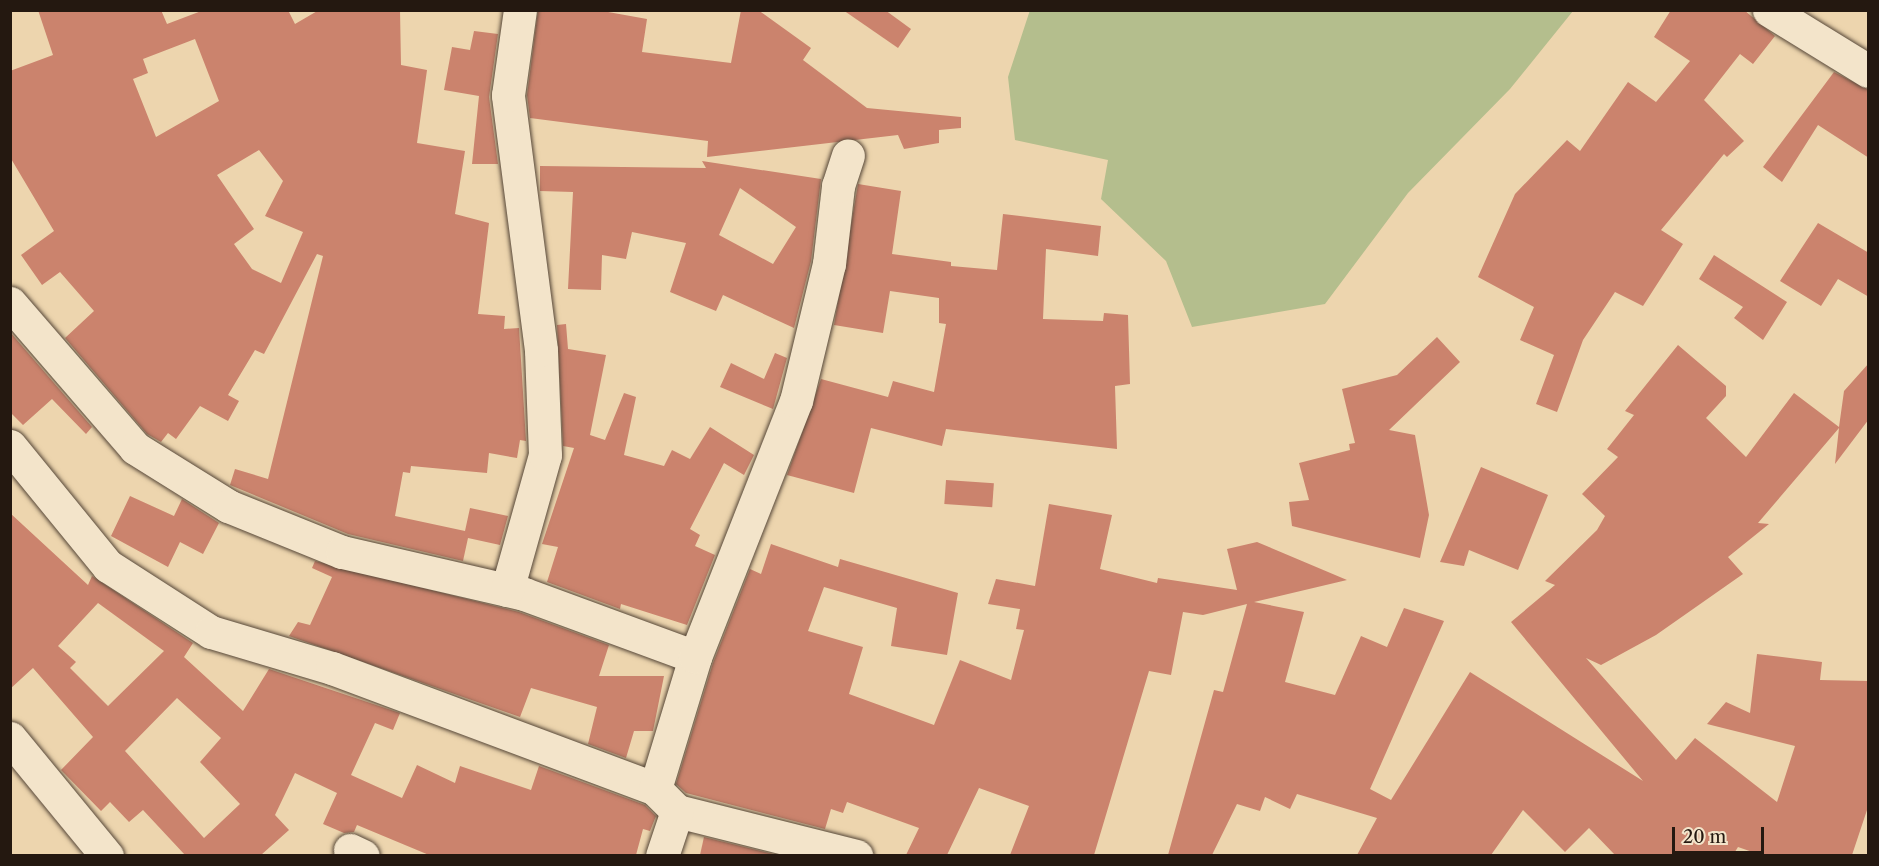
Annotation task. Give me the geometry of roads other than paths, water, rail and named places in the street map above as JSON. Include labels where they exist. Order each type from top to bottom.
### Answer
[{"type":"street","points":[[507,590],[545,455],[541,350],[507,95],[520,10]]},
{"type":"street","points":[[1769,10],[1869,71]]},
{"type":"street","points":[[662,855],[666,800],[695,657],[796,401],[829,264],[838,186],[848,156]]},
{"type":"street","points":[[10,303],[135,448],[228,506],[342,552],[507,590],[695,657]]},
{"type":"street","points":[[10,446],[108,566],[211,632],[332,668],[666,800],[855,855]]},
{"type":"street","points":[[10,738],[107,855]]}]
